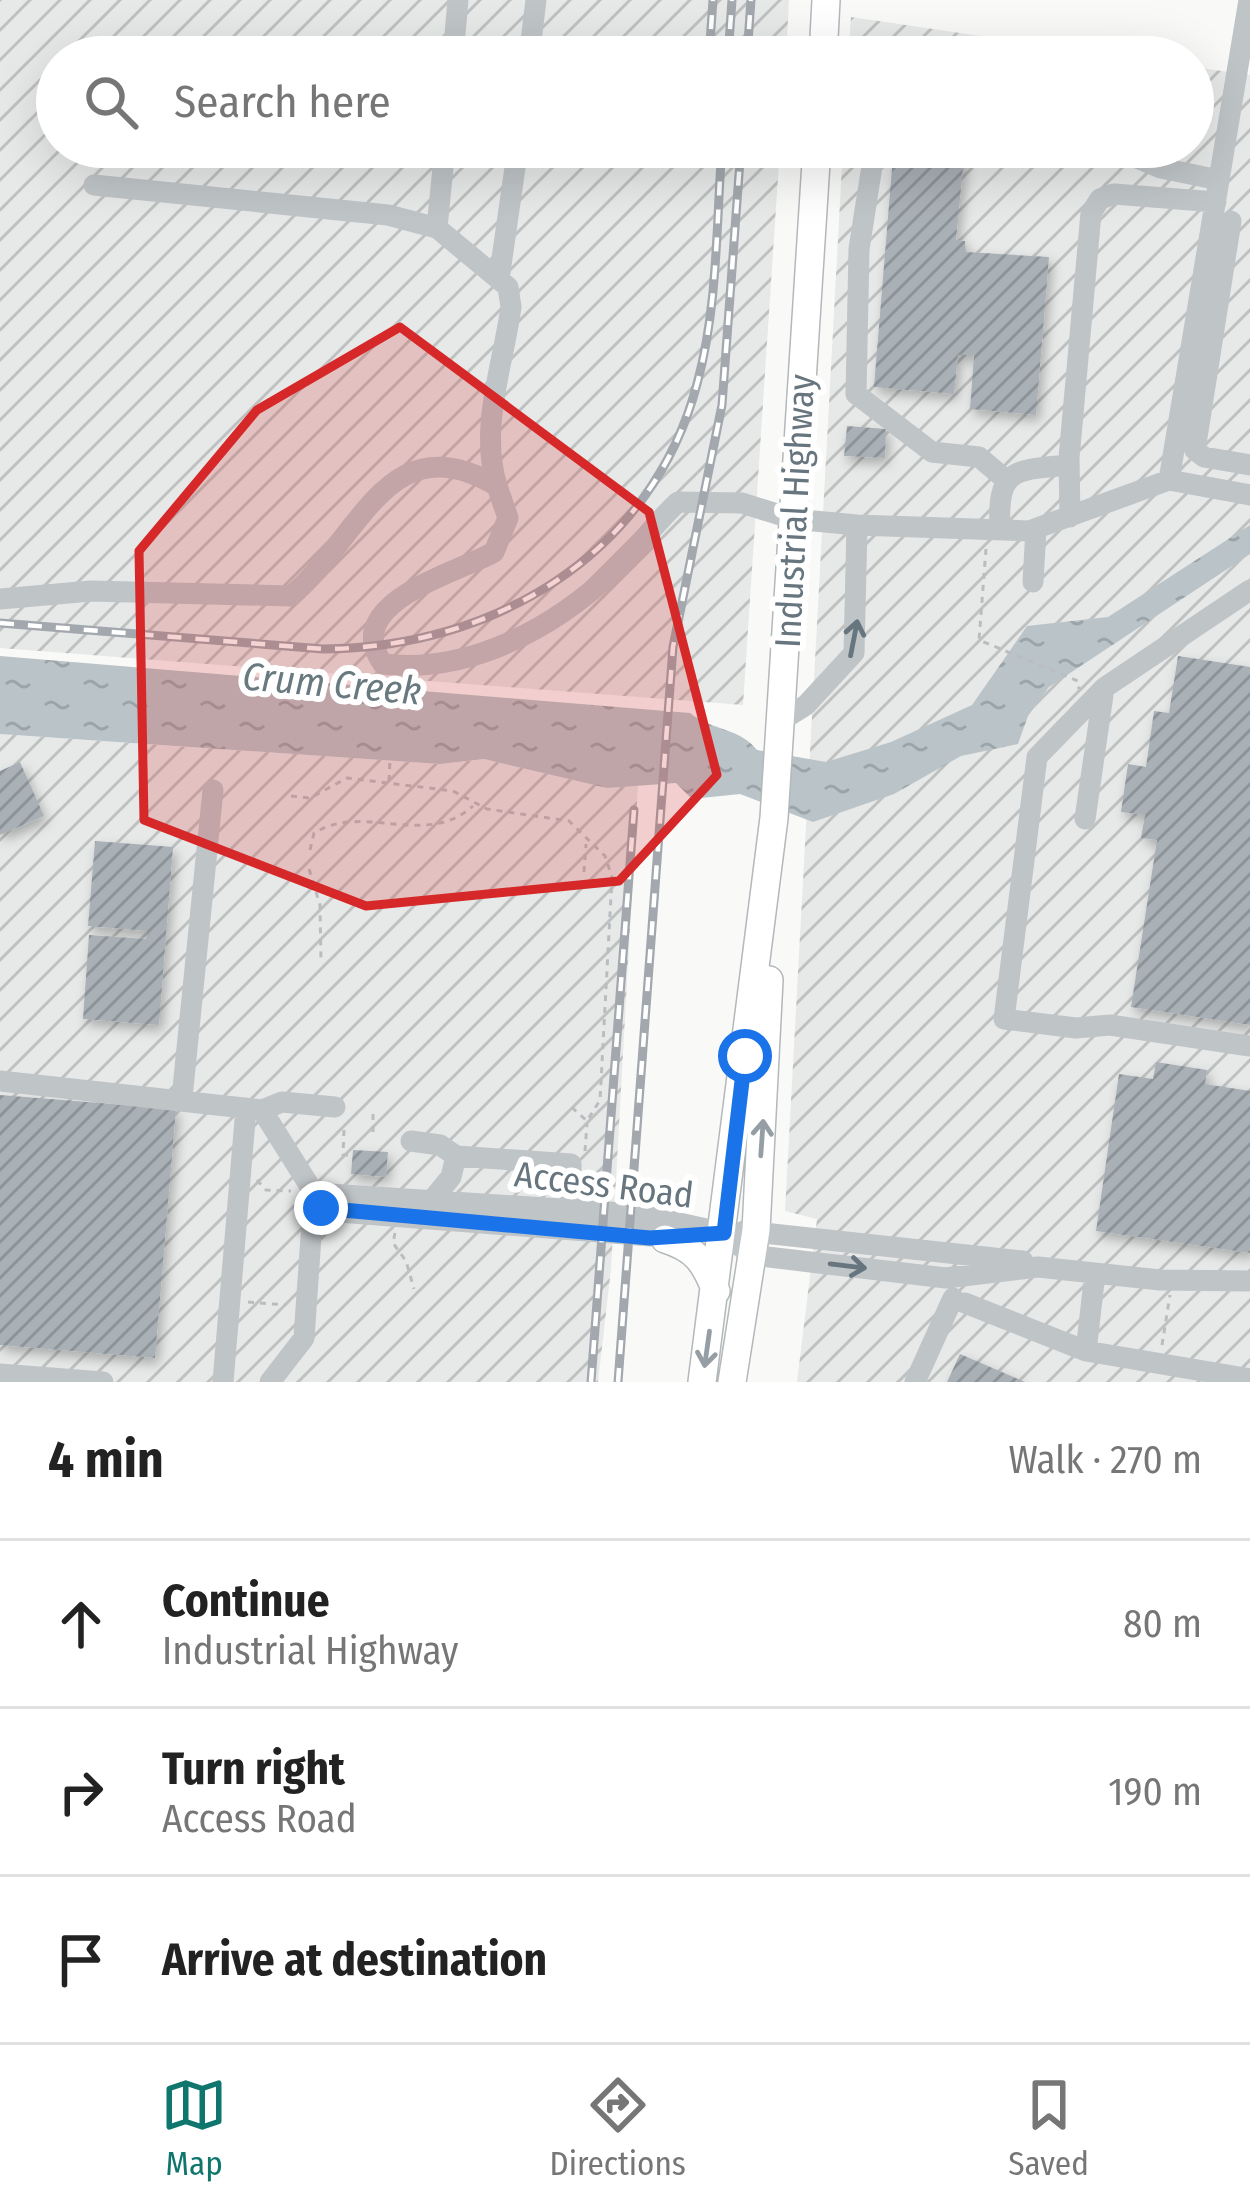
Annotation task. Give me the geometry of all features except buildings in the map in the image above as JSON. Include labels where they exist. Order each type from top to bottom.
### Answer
[{"type":"main road","points":[[824,36],[826,0]]},
{"type":"main road","name":"Industrial Highway","points":[[703,1382],[774,818],[816,168]]},
{"type":"main road","name":"Industrial Highway","points":[[732,1382],[754,1242],[769,1011],[767,874]]},
{"type":"main road","points":[[665,1239],[691,1247],[704,1262],[716,1291]]},
{"type":"lane","points":[[454,36],[458,0]]},
{"type":"lane","points":[[532,36],[536,0]]},
{"type":"lane","points":[[1250,0],[1195,450],[1204,458],[1250,465]]},
{"type":"lane","points":[[437,228],[443,168]]},
{"type":"lane","points":[[499,279],[515,168]]},
{"type":"lane","points":[[872,168],[859,249],[856,394],[932,452],[979,458],[1005,479]]},
{"type":"lane","points":[[1158,168],[1226,209]]},
{"type":"lane","points":[[94,185],[388,215],[437,228],[508,287],[512,307],[488,457],[508,518],[494,552],[412,590],[381,612],[375,625],[375,653],[383,664],[466,658],[546,626],[618,567],[678,502],[742,503],[793,519],[993,536],[1036,529],[1169,480],[1250,494]]},
{"type":"lane","points":[[1070,517],[1069,464],[1091,213],[1100,199],[1114,194],[1226,209]]},
{"type":"lane","points":[[1169,480],[1226,209]]},
{"type":"lane","points":[[0,599],[91,591],[291,596],[340,547],[378,495],[408,472],[451,464],[497,486]]},
{"type":"lane","points":[[993,536],[998,492],[1005,479],[1028,468],[1069,464]]},
{"type":"lane","points":[[782,721],[806,706],[854,653],[857,525]]},
{"type":"lane","points":[[1033,582],[1036,529]]},
{"type":"lane","points":[[1250,590],[1104,688],[1037,757],[1004,1019],[1076,1028],[1110,1025],[1250,1046]]},
{"type":"lane","points":[[1084,819],[1104,688]]},
{"type":"lane","points":[[182,1098],[213,790]]},
{"type":"lane","points":[[0,1081],[254,1109],[282,1102],[334,1107]]},
{"type":"lane","points":[[254,1109],[309,1198],[304,1338],[270,1382]]},
{"type":"lane","points":[[223,1382],[254,1109]]},
{"type":"lane","points":[[411,1141],[440,1145],[457,1156],[572,1164],[571,1209]]},
{"type":"lane","points":[[443,1207],[457,1156]]},
{"type":"lane","name":"Access Road","points":[[309,1198],[639,1214],[724,1233]]},
{"type":"lane","name":"Access Road","points":[[443,1207],[665,1239],[724,1233]]},
{"type":"lane","points":[[724,1233],[946,1278],[1038,1267],[1172,1280],[1250,1281]]},
{"type":"lane","points":[[1086,1352],[1095,1273]]},
{"type":"lane","points":[[915,1382],[959,1300],[1086,1352],[1250,1379]]},
{"type":"lane","points":[[0,1374],[104,1382]]},
{"type":"path","points":[[993,536],[980,640],[1075,680]]},
{"type":"path","points":[[389,783],[390,760]]},
{"type":"path","points":[[292,796],[310,798],[347,778],[453,791],[475,805],[568,821],[605,856],[612,877],[600,1100],[587,1121],[585,1153],[572,1164]]},
{"type":"path","points":[[310,850],[314,832],[336,820],[363,818],[398,827],[456,818],[475,805]]},
{"type":"path","points":[[584,872],[586,840]]},
{"type":"path","points":[[308,869],[320,905],[321,962]]},
{"type":"path","points":[[569,1105],[587,1121]]},
{"type":"path","points":[[373,1109],[373,1132]]},
{"type":"path","points":[[344,1130],[343,1155],[350,1156]]},
{"type":"path","points":[[249,1179],[266,1190],[309,1198]]},
{"type":"path","points":[[397,1225],[393,1244],[406,1261],[414,1289]]},
{"type":"path","points":[[1159,1365],[1172,1280]]},
{"type":"path","points":[[244,1302],[294,1305]]},
{"type":"highlighted area","points":[[400,327],[649,512],[717,775],[619,881],[366,906],[144,820],[139,551],[257,410]]},
{"type":"shaded area","points":[[0,0],[789,0],[787,36],[36,36],[36,168],[779,168],[743,705],[0,648]]},
{"type":"shaded area","points":[[851,17],[980,36],[850,36]]},
{"type":"shaded area","points":[[1214,70],[1250,75],[1250,1382],[797,1382],[817,1219],[785,1211],[842,168],[1214,168]]},
{"type":"shaded area","points":[[0,734],[440,764],[484,759],[607,788],[638,785],[611,1269],[598,1382],[0,1382]]},
{"type":"water","points":[[1250,525],[1250,554],[1049,687],[1028,716],[1018,744],[961,756],[894,794],[813,822],[740,794],[692,799],[676,783],[607,788],[484,759],[440,764],[0,734],[0,656],[690,713],[743,737],[757,750],[826,762],[891,742],[972,705],[1027,626],[1108,617]]},
{"type":"railway","points":[[710,36],[713,0]]},
{"type":"railway","points":[[729,36],[732,0]]},
{"type":"railway","points":[[748,36],[751,0]]},
{"type":"railway","points":[[0,623],[323,649],[386,644],[446,631],[504,610],[556,581],[603,543],[643,498],[675,445],[697,384],[709,326],[721,168]]},
{"type":"railway","points":[[618,1382],[673,647],[722,405],[739,168]]},
{"type":"railway","points":[[591,1382],[634,810]]},
{"type":"route","points":[[321,1208],[665,1239],[724,1233],[745,1056]]},
{"type":"water label","name":"Crum Creek","points":[[332,683]]}]
